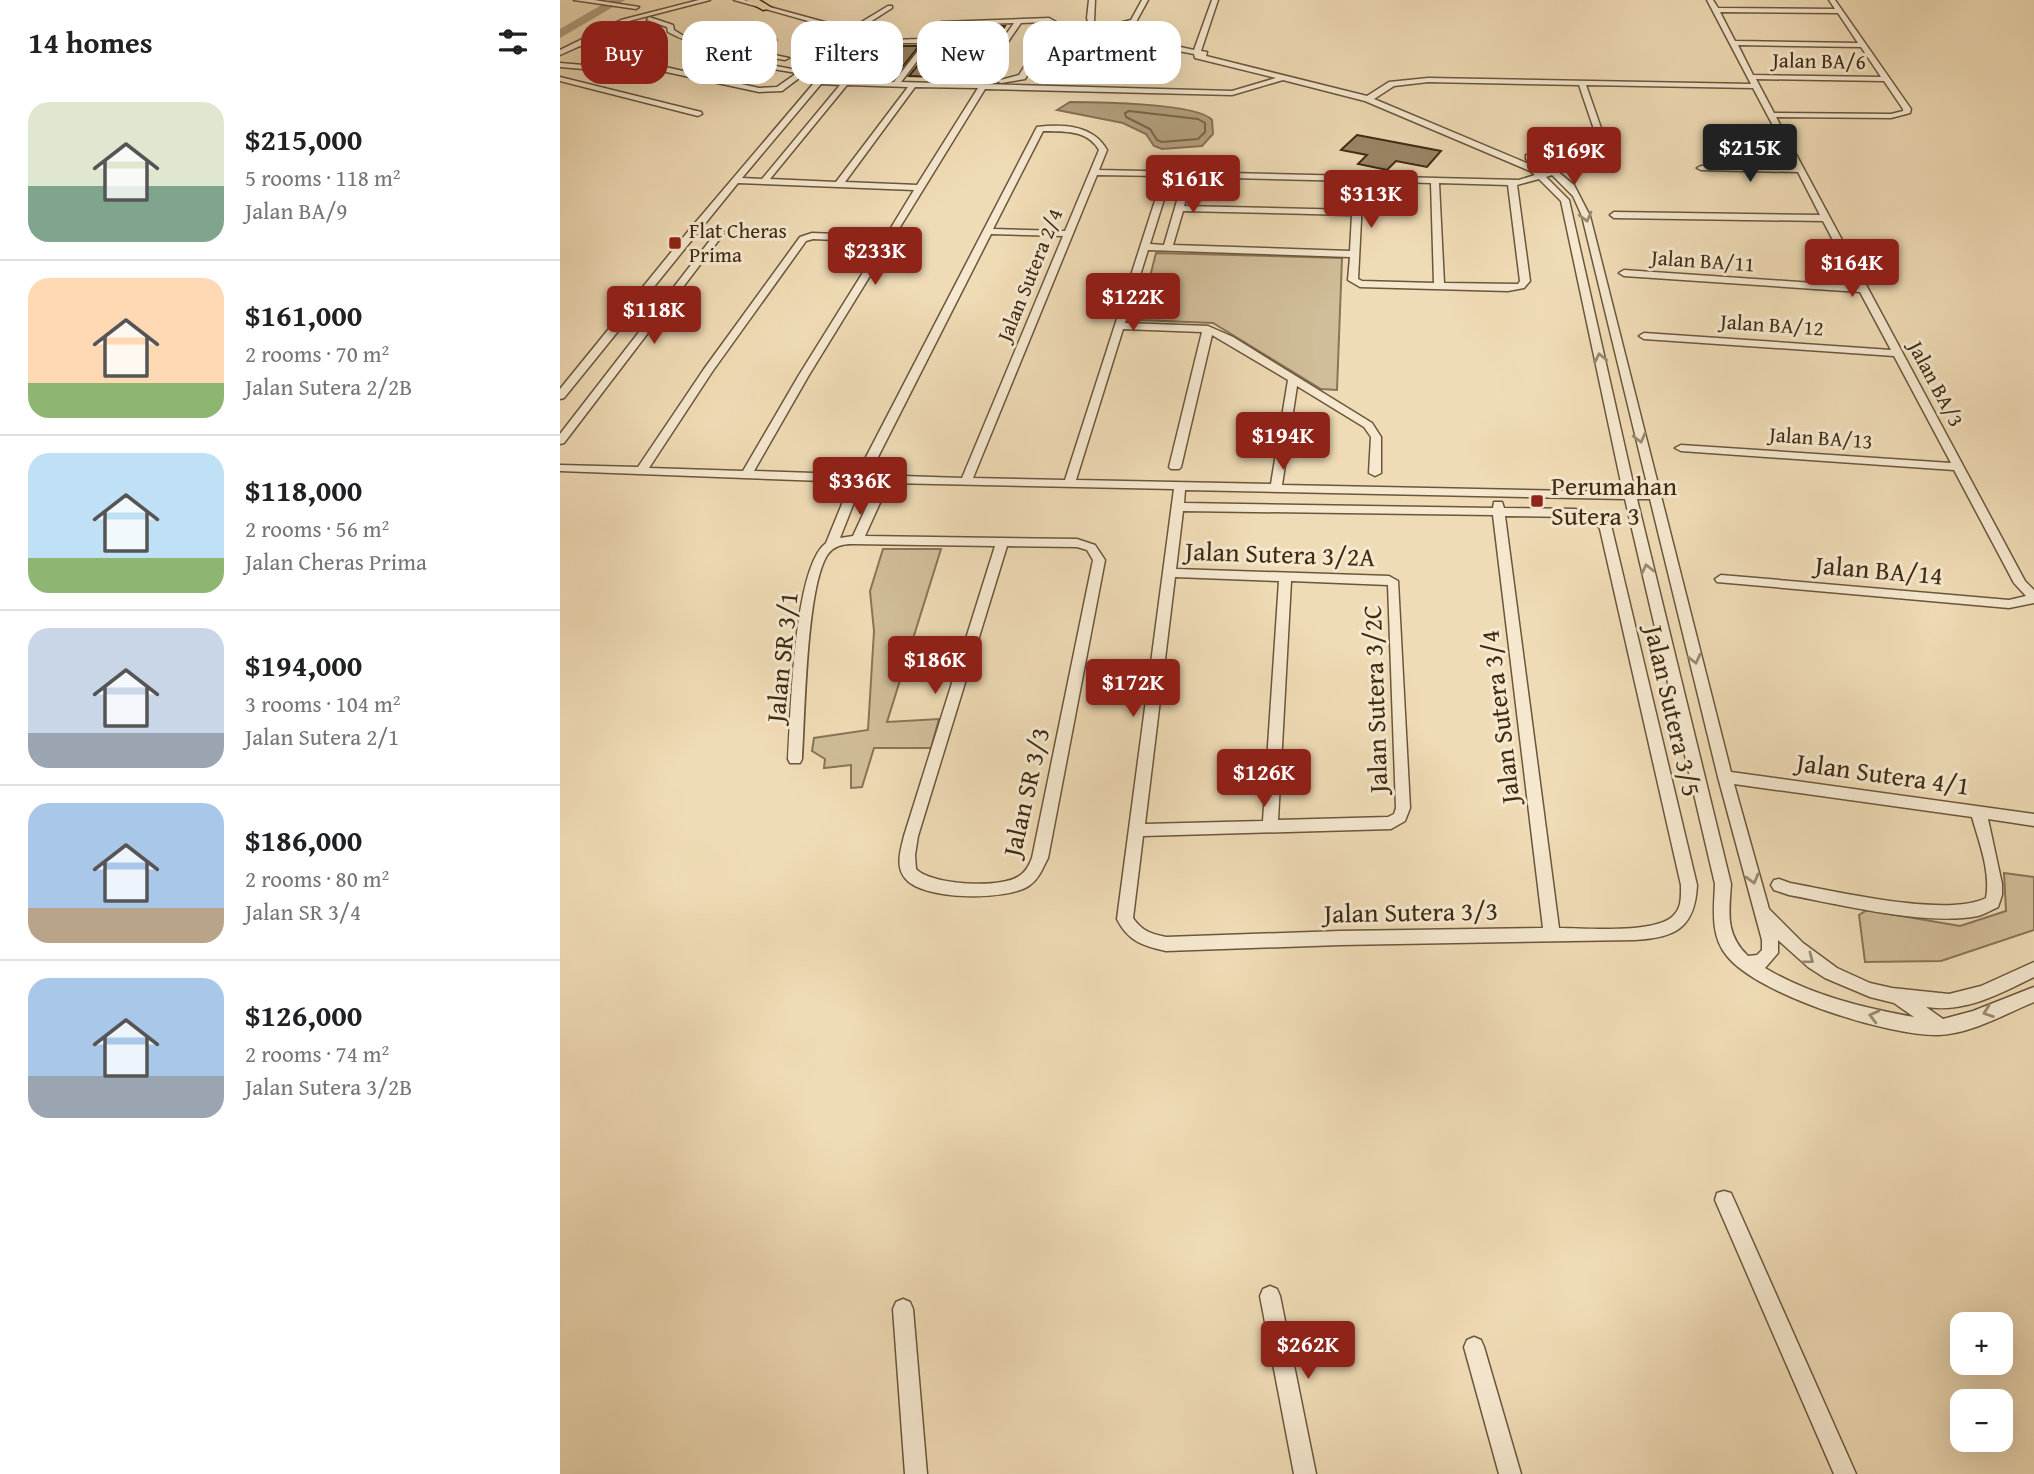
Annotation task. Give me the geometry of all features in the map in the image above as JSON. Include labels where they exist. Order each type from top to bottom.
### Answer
[{"type":"highway","points":[[751,0],[767,8]]},
{"type":"street","points":[[739,0],[813,21]]},
{"type":"street","points":[[1090,21],[1092,0]]},
{"type":"street","points":[[1132,21],[1137,19],[1145,0]]},
{"type":"street","points":[[1197,52],[1215,0]]},
{"type":"street","points":[[1771,115],[1891,117],[1906,113],[1906,109],[1832,0]]},
{"type":"street","points":[[581,1],[617,6],[639,5],[645,18],[670,26],[672,33],[682,35]]},
{"type":"street","points":[[560,53],[599,32],[707,2]]},
{"type":"street","points":[[1713,5],[1840,12]]},
{"type":"street","name":"Jalan BA/3","points":[[1713,5],[2020,583],[2034,598]]},
{"type":"street","points":[[863,21],[890,8]]},
{"type":"street","points":[[860,21],[870,10]]},
{"type":"street","points":[[903,82],[913,85],[977,85],[1022,77],[1055,23],[1009,21]]},
{"type":"street","points":[[747,474],[919,188],[977,85],[1019,21]]},
{"type":"street","points":[[577,43],[605,50],[623,60],[759,90],[779,89],[791,82]]},
{"type":"street","points":[[1733,43],[1863,45]]},
{"type":"street","points":[[1181,49],[1371,96],[1434,116],[1540,163],[1564,178],[1581,198],[1725,777],[1770,940],[1770,953],[1761,962],[1744,963]]},
{"type":"street","points":[[1197,52],[1198,56],[1266,78],[1285,78],[1371,96],[1533,169],[1565,200],[1630,496],[1723,884],[1722,930],[1731,950],[1764,978],[1863,1013],[1902,1023],[1941,1027],[2034,994]]},
{"type":"street","points":[[903,74],[917,55]]},
{"type":"street","points":[[777,57],[785,58]]},
{"type":"street","points":[[560,65],[581,67]]},
{"type":"street","points":[[903,81],[1232,93],[1266,78]]},
{"type":"street","points":[[560,79],[698,114]]},
{"type":"street","name":"Jalan BA/6","points":[[1371,96],[1392,84],[1415,80],[1582,83],[1886,79]]},
{"type":"street","points":[[1540,163],[1566,165],[1604,148],[1582,83]]},
{"type":"street","points":[[560,396],[702,231],[736,180],[815,84]]},
{"type":"street","points":[[764,181],[844,84]]},
{"type":"street","points":[[839,184],[913,85]]},
{"type":"street","points":[[560,86],[687,117]]},
{"type":"street","name":"Jalan Sutera 2/4","points":[[966,481],[1103,149],[1094,135],[1074,130],[1040,129],[988,231]]},
{"type":"street","points":[[1564,178],[1566,165]]},
{"type":"street","points":[[1701,168],[1800,170]]},
{"type":"street","points":[[1094,172],[1512,183],[1528,182],[1553,171]]},
{"type":"street","points":[[1069,484],[1168,174]]},
{"type":"street","points":[[1168,247],[1189,174]]},
{"type":"street","points":[[1359,178],[1353,280],[1360,284],[1508,288],[1521,286],[1525,281],[1512,183]]},
{"type":"street","points":[[736,180],[919,188]]},
{"type":"street","points":[[1435,181],[1438,286]]},
{"type":"street","points":[[1179,208],[1357,213]]},
{"type":"street","points":[[1614,215],[1826,218]]},
{"type":"street","points":[[560,441],[721,232],[702,231]]},
{"type":"street","points":[[872,457],[988,231],[1068,234]]},
{"type":"street","points":[[641,471],[708,371],[785,264],[808,237],[886,239]]},
{"type":"street","points":[[1145,247],[1354,254]]},
{"type":"street","name":"Jalan BA/11","points":[[1624,274],[1864,289]]},
{"type":"street","points":[[1120,326],[1208,330],[1229,339],[1374,431],[1375,473]]},
{"type":"street","points":[[1175,467],[1208,330]]},
{"type":"street","name":"Jalan BA/12","points":[[1644,336],[1897,353]]},
{"type":"street","points":[[1276,488],[1293,380]]},
{"type":"street","name":"Jalan BA/13","points":[[1681,448],[1958,467]]},
{"type":"street","points":[[560,468],[1069,484],[1654,496]]},
{"type":"street","points":[[858,478],[832,543],[857,540],[1002,542]]},
{"type":"street","points":[[857,540],[885,479]]},
{"type":"street","points":[[1180,486],[1136,830],[1270,827],[1285,577]]},
{"type":"street","name":"Jalan Sutera 3/4","points":[[1496,493],[1552,934]]},
{"type":"street","points":[[1177,507],[1499,512]]},
{"type":"street","name":"Jalan Sutera 3/5","points":[[1499,512],[1575,513],[1601,520],[1606,529],[1689,885],[1690,900],[1686,913]]},
{"type":"street","name":"Jalan SR 3/3","points":[[1002,542],[1089,545],[1096,551],[1099,560],[1040,858],[1033,873],[1021,883],[1005,887],[939,887],[920,883],[910,873],[907,859],[911,836],[1002,542]]},
{"type":"street","name":"Jalan SR 3/1","points":[[795,759],[803,650],[818,561],[832,543]]},
{"type":"street","name":"Jalan Sutera 3/2A","points":[[1169,573],[1389,580]]},
{"type":"street","name":"Jalan BA/14","points":[[1721,579],[2008,604],[2034,598]]},
{"type":"street","name":"Jalan Sutera 3/2C","points":[[1270,827],[1391,822],[1400,817],[1402,797],[1395,588],[1389,580]]},
{"type":"street","name":"Jalan Sutera 4/1","points":[[1725,777],[2034,820]]},
{"type":"street","points":[[1779,885],[1789,889],[1945,913],[1983,908],[1992,902],[1994,893],[1992,866],[1978,812]]},
{"type":"street","name":"Jalan Sutera 3/3","points":[[1136,830],[1125,919],[1133,933],[1145,940],[1166,944],[1662,931],[1679,923],[1686,913]]},
{"type":"street","points":[[1761,911],[1791,945],[1823,970],[1863,990],[1899,997],[1952,1001],[2001,986],[2034,969]]},
{"type":"street","points":[[1899,997],[1941,1027]]},
{"type":"street","points":[[1724,1200],[1845,1474]]},
{"type":"street","points":[[1270,1296],[1305,1474]]},
{"type":"street","points":[[903,1309],[916,1474]]},
{"type":"street","points":[[1474,1347],[1510,1474]]},
{"type":"shaded area","points":[[1156,253],[1342,258],[1337,390],[1321,389],[1213,323],[1139,320]]},
{"type":"shaded area","points":[[883,549],[941,549],[887,722],[939,719],[931,748],[874,748],[862,787],[851,788],[851,765],[824,768],[825,759],[812,751],[814,738],[868,730],[874,631],[870,591]]},
{"type":"shaded area","points":[[2004,873],[2034,877],[2034,930],[1941,961],[1865,962],[1859,915],[1867,910],[1960,926],[2006,911]]},
{"type":"water","points":[[1070,102],[1145,105],[1187,110],[1203,114],[1212,120],[1213,134],[1202,146],[1162,149],[1154,146],[1146,134],[1123,123],[1057,110]]},
{"type":"building","points":[[903,46],[917,46],[903,66]]},
{"type":"building","points":[[917,66],[917,76],[909,76]]},
{"type":"building","points":[[1357,135],[1441,151],[1427,167],[1396,161],[1387,170],[1358,164],[1367,155],[1341,150]]},
{"type":"waterway","points":[[560,34],[619,0]]},
{"type":"place","name":"Flat Cheras Prima","points":[[675,243]]},
{"type":"place","name":"Perumahan Sutera 3","points":[[1537,501]]}]
